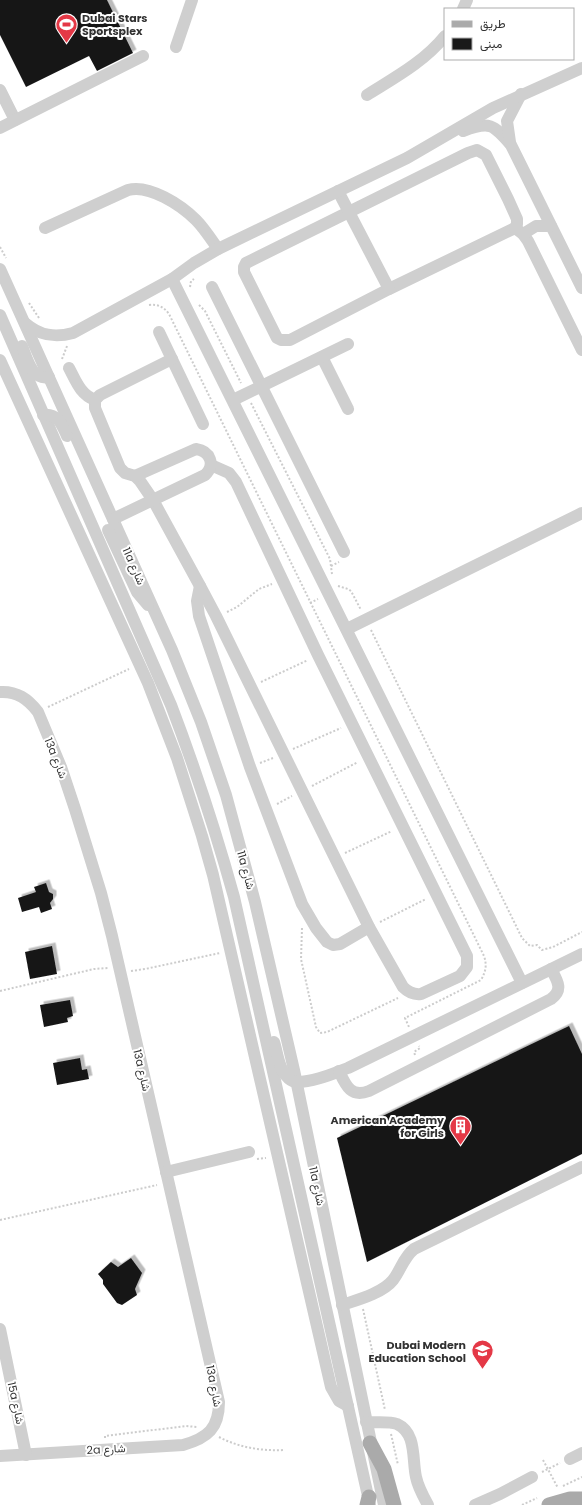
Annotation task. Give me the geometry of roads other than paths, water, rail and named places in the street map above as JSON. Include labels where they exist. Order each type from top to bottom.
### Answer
[{"type":"main road","points":[[370,1443],[384,1470],[394,1505]]},
{"type":"main road","points":[[549,1505],[570,1499],[582,1499]]},
{"type":"street","points":[[176,48],[192,0]]},
{"type":"street","points":[[367,95],[428,54],[444,37]]},
{"type":"street","points":[[0,128],[143,56]]},
{"type":"street","points":[[24,322],[44,334],[59,336],[73,333],[172,279],[194,263],[218,249],[407,158],[492,108],[582,68]]},
{"type":"street","points":[[0,90],[5,110],[15,120]]},
{"type":"street","points":[[521,94],[507,121],[507,129],[511,145],[582,288]]},
{"type":"street","points":[[452,132],[456,133],[475,126],[487,125],[495,127],[511,145]]},
{"type":"street","points":[[551,226],[536,226],[519,231],[389,289],[290,340],[281,340],[277,338],[244,272],[246,263],[468,153],[477,150],[486,155],[517,219],[519,231],[582,350]]},
{"type":"street","points":[[45,228],[128,190],[140,188],[153,192],[175,204],[189,214],[202,226],[218,249]]},
{"type":"street","points":[[338,191],[389,289]]},
{"type":"street","name":"11a شارع","points":[[3,265],[24,322],[181,672],[201,722],[226,795],[255,902],[296,1082],[384,1505]]},
{"type":"street","points":[[172,279],[522,983]]},
{"type":"street","points":[[212,287],[344,552]]},
{"type":"street","points":[[0,311],[18,336],[34,372],[41,377],[49,377]]},
{"type":"street","name":"11a شارع","points":[[0,315],[42,415],[171,705],[205,800],[234,898],[369,1502]]},
{"type":"street","points":[[159,332],[203,424]]},
{"type":"street","points":[[233,400],[348,344]]},
{"type":"street","points":[[322,357],[348,409]]},
{"type":"street","points":[[172,358],[100,395],[95,400],[95,408],[120,468],[125,473],[135,476],[140,480],[153,500],[216,616],[369,927],[406,990],[413,994],[421,994],[460,976],[467,967],[467,956],[318,655],[233,478],[224,470],[211,465]]},
{"type":"street","points":[[0,360],[140,663],[164,720],[177,758],[213,875],[331,1387],[339,1400],[348,1406]]},
{"type":"street","points":[[65,366],[80,390],[95,400]]},
{"type":"street","points":[[42,415],[51,415],[60,422],[133,585],[141,599],[154,609]]},
{"type":"street","points":[[113,519],[205,475],[211,465],[205,452],[196,449],[135,476]]},
{"type":"street","points":[[347,629],[582,513]]},
{"type":"street","points":[[108,594],[113,574]]},
{"type":"street","points":[[200,586],[197,601],[199,616],[250,767],[306,910],[322,936],[327,942],[333,945],[340,944],[369,927]]},
{"type":"street","name":"13a شارع","points":[[0,692],[16,694],[25,698],[38,712],[63,774],[101,893],[219,1402],[219,1413],[216,1423],[210,1432]]},
{"type":"street","points":[[260,1010],[268,1022],[283,1072],[291,1080],[296,1082],[321,1078],[339,1072],[581,955]]},
{"type":"street","points":[[339,1072],[346,1086],[350,1090],[360,1093],[370,1091],[556,996],[559,991],[559,985],[551,969]]},
{"type":"street","points":[[167,1177],[249,1152]]},
{"type":"street","points":[[342,1305],[360,1299],[389,1284],[394,1279],[406,1256],[414,1249],[582,1167]]},
{"type":"street","name":"15a شارع","points":[[0,1329],[26,1455]]},
{"type":"street","points":[[366,1422],[396,1424],[401,1427],[409,1437],[412,1442],[416,1477],[428,1505]]},
{"type":"street","name":"2a شارع","points":[[0,1456],[183,1445],[202,1438],[210,1432]]},
{"type":"street","points":[[570,1459],[582,1453]]},
{"type":"street","points":[[475,1505],[532,1477]]},
{"type":"place","name":"Dubai Stars Sportsplex","points":[[67,44]]},
{"type":"place","name":"American Academy for Girls","points":[[460,1146]]},
{"type":"place","name":"Dubai Modern Education School","points":[[482,1370]]}]
